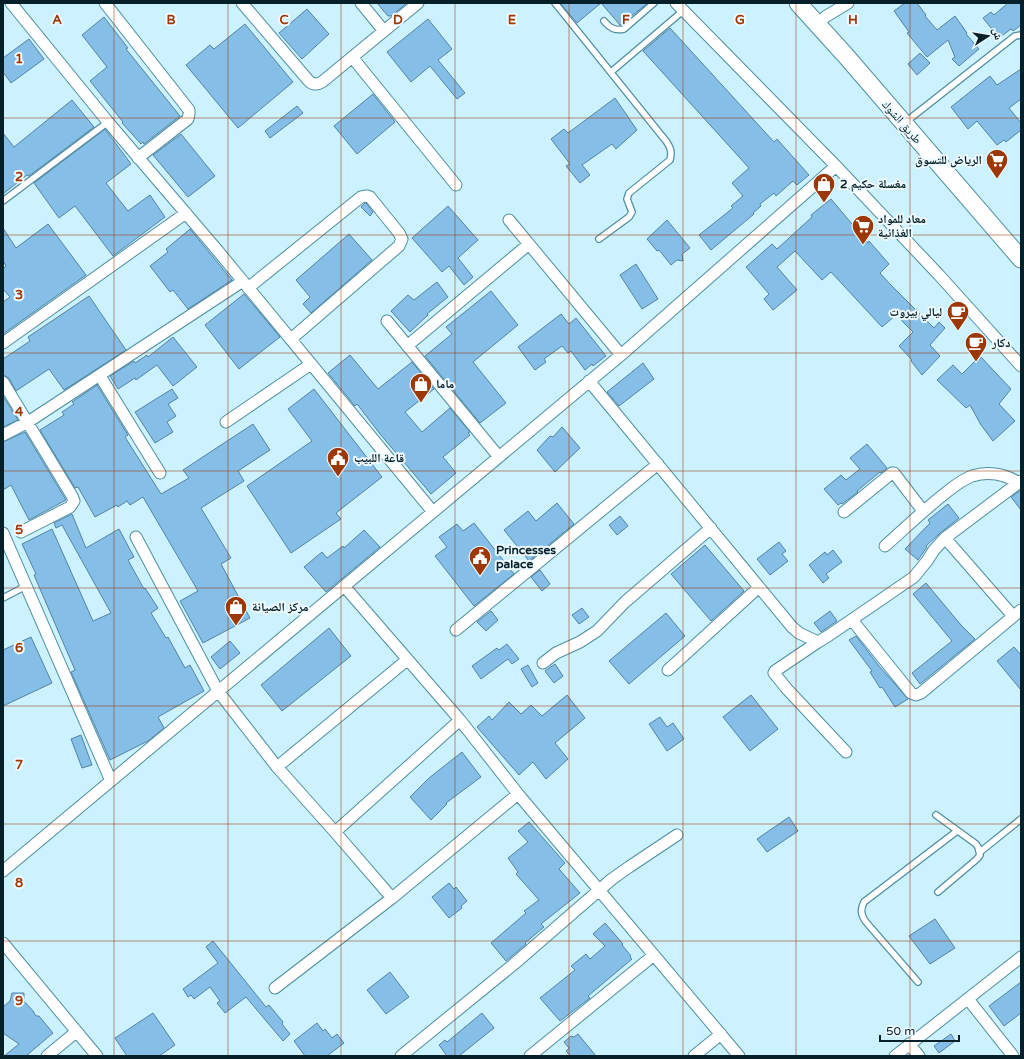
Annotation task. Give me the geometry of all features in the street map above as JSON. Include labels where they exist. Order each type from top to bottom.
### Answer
[{"type":"main road","name":"طريق الشوك","points":[[798,3],[1014,239]]},
{"type":"main road","name":"طريق الشوك","points":[[813,3],[912,117],[1014,239],[1021,259]]},
{"type":"street","points":[[11,3],[138,158],[246,284],[433,512]]},
{"type":"street","points":[[105,3],[189,110],[188,119],[138,158]]},
{"type":"street","points":[[242,3],[311,83],[319,84],[418,3]]},
{"type":"street","points":[[361,3],[384,31]]},
{"type":"street","points":[[825,17],[848,3]]},
{"type":"street","points":[[680,7],[836,166],[1021,366]]},
{"type":"street","points":[[352,57],[456,184]]},
{"type":"street","points":[[3,871],[621,355],[836,166]]},
{"type":"street","points":[[3,435],[28,422],[246,284],[361,197],[370,197],[399,233],[402,239],[399,246],[291,339]]},
{"type":"street","points":[[3,343],[186,214]]},
{"type":"street","points":[[509,220],[621,355]]},
{"type":"street","points":[[407,346],[529,244]]},
{"type":"street","points":[[387,321],[499,456]]},
{"type":"street","points":[[226,422],[311,364]]},
{"type":"street","points":[[100,376],[160,474]]},
{"type":"street","points":[[589,381],[792,627],[818,642]]},
{"type":"street","points":[[3,382],[74,501],[70,508],[21,532]]},
{"type":"street","points":[[456,630],[658,464]]},
{"type":"street","points":[[844,512],[892,473],[894,473],[923,511]]},
{"type":"street","points":[[885,546],[923,511],[957,484],[972,476],[997,474],[1020,482]]},
{"type":"street","points":[[846,752],[787,690],[774,674],[775,671],[914,577],[945,538],[1020,482]]},
{"type":"street","points":[[542,663],[556,653],[580,642],[597,631],[625,602],[711,528]]},
{"type":"street","points":[[3,533],[111,781]]},
{"type":"street","points":[[136,537],[218,691],[277,767],[392,898]]},
{"type":"street","points":[[852,620],[911,693],[916,695],[921,693],[1017,613],[945,538]]},
{"type":"street","points":[[344,586],[460,720],[518,794],[739,1056]]},
{"type":"street","points":[[668,670],[759,587]]},
{"type":"street","points":[[277,767],[407,660]]},
{"type":"street","points":[[335,832],[460,720]]},
{"type":"street","points":[[275,988],[392,898],[518,794]]},
{"type":"street","points":[[401,1056],[514,964],[600,890],[629,867],[677,835]]},
{"type":"street","points":[[3,943],[96,1056]]},
{"type":"street","points":[[530,1056],[654,955]]},
{"type":"street","points":[[895,1056],[1021,957]]},
{"type":"street","points":[[968,999],[1013,1056]]},
{"type":"street","points":[[47,1056],[76,1032]]},
{"type":"street","points":[[694,1056],[721,1034]]},
{"type":"street","points":[[910,1044],[919,1056]]},
{"type":"lane","points":[[555,3],[666,141],[672,154],[670,160],[630,193],[627,199],[632,212],[629,218],[599,240]]},
{"type":"lane","points":[[604,21],[615,30],[624,29],[654,3]]},
{"type":"lane","points":[[611,72],[680,7]]},
{"type":"lane","points":[[912,117],[1015,36],[1021,35]]},
{"type":"lane","points":[[3,201],[108,122]]},
{"type":"lane","points":[[3,598],[26,586]]},
{"type":"lane","points":[[936,816],[978,847],[980,852]]},
{"type":"lane","points":[[938,892],[977,859],[980,852],[1021,819]]},
{"type":"lane","points":[[918,982],[866,922],[862,916],[862,908],[864,902],[956,831]]},
{"type":"building","points":[[377,3],[407,3],[391,16],[388,16]]},
{"type":"building","points":[[560,3],[601,3],[577,23]]},
{"type":"building","points":[[601,3],[648,3],[620,25]]},
{"type":"building","points":[[905,3],[917,3],[926,15],[925,16],[937,30],[955,16],[967,33],[966,34],[979,49],[959,66],[952,59],[955,57],[948,40],[927,57],[907,33],[909,32],[894,11]]},
{"type":"building","points":[[1008,3],[1021,3],[1021,25],[1013,31],[1011,29],[999,38],[983,18],[991,12],[994,15]]},
{"type":"building","points":[[307,9],[329,34],[302,59],[279,33]]},
{"type":"building","points":[[104,17],[128,48],[126,49],[180,116],[144,144],[143,142],[141,144],[122,123],[123,122],[90,81],[107,67],[82,35]]},
{"type":"building","points":[[428,19],[452,49],[438,60],[465,93],[457,99],[430,66],[411,82],[387,52]]},
{"type":"building","points":[[245,24],[293,82],[238,128],[186,65],[210,45],[214,49]]},
{"type":"building","points":[[670,28],[774,142],[777,139],[809,175],[797,185],[793,181],[776,196],[774,193],[760,204],[761,206],[753,213],[754,214],[711,250],[699,235],[733,208],[731,206],[743,196],[732,183],[749,168],[643,51]]},
{"type":"building","points":[[29,39],[44,59],[11,83],[3,72],[3,58]]},
{"type":"building","points":[[920,53],[930,63],[917,75],[908,64]]},
{"type":"building","points":[[1021,69],[1021,99],[1009,108],[1021,123],[1021,130],[1006,142],[1004,140],[997,145],[977,121],[968,129],[951,107],[990,76],[997,85]]},
{"type":"building","points":[[373,94],[395,122],[357,154],[334,126]]},
{"type":"building","points":[[615,98],[637,130],[616,149],[612,144],[582,165],[590,175],[580,183],[566,166],[570,164],[551,139],[564,129],[568,133]]},
{"type":"building","points":[[72,100],[94,127],[3,194],[3,133],[14,147]]},
{"type":"building","points":[[297,106],[303,113],[270,138],[265,131]]},
{"type":"building","points":[[105,129],[131,164],[106,183],[128,211],[150,195],[165,217],[113,256],[75,206],[59,218],[34,183]]},
{"type":"building","points":[[181,134],[215,176],[188,197],[153,155]]},
{"type":"building","points":[[831,199],[868,243],[869,241],[889,264],[880,273],[934,328],[939,322],[945,328],[930,345],[940,356],[922,375],[911,361],[912,360],[899,346],[913,332],[896,315],[882,327],[831,272],[822,280],[795,251],[777,267],[797,290],[773,310],[764,299],[769,294],[746,267],[772,244],[777,249],[812,217],[811,215]]},
{"type":"building","points":[[365,203],[373,212],[370,216],[361,207]]},
{"type":"building","points":[[448,206],[478,240],[458,258],[473,277],[464,285],[449,266],[442,272],[412,238]]},
{"type":"building","points":[[667,220],[690,248],[682,254],[683,261],[677,260],[671,265],[659,250],[657,251],[647,239]]},
{"type":"building","points":[[48,224],[86,275],[3,334],[3,302],[10,297],[3,289],[3,269],[6,266],[3,261],[3,228],[16,248]]},
{"type":"building","points":[[190,229],[232,280],[188,309],[173,290],[170,292],[150,266],[168,252],[166,249]]},
{"type":"building","points":[[349,234],[372,260],[311,313],[303,304],[310,297],[296,280]]},
{"type":"building","points":[[636,264],[658,299],[642,309],[620,275]]},
{"type":"building","points":[[437,282],[448,297],[427,314],[428,315],[410,332],[391,311],[408,295],[414,300]]},
{"type":"building","points":[[491,291],[518,325],[473,362],[506,403],[480,423],[425,356],[452,334],[446,327]]},
{"type":"building","points":[[244,294],[280,337],[239,369],[205,325]]},
{"type":"building","points":[[89,296],[126,350],[64,390],[49,369],[16,391],[9,378],[3,375],[3,359],[30,341],[28,337]]},
{"type":"building","points":[[561,314],[569,324],[576,318],[606,356],[585,370],[571,351],[568,353],[562,346],[544,359],[546,362],[535,370],[518,347]]},
{"type":"building","points":[[173,337],[197,367],[173,386],[157,365],[136,380],[135,378],[118,389],[110,376],[134,361],[135,363],[147,355],[148,357]]},
{"type":"building","points":[[350,355],[378,389],[412,362],[434,389],[405,412],[422,432],[450,408],[470,432],[468,433],[470,435],[443,457],[456,473],[431,494],[380,434],[357,404],[355,406],[328,373]]},
{"type":"building","points":[[980,356],[1011,389],[999,404],[1015,421],[993,441],[981,425],[970,405],[966,408],[937,380],[953,365],[962,374]]},
{"type":"building","points":[[643,363],[654,379],[619,406],[607,392]]},
{"type":"building","points":[[97,385],[128,435],[125,437],[161,494],[189,478],[183,470],[253,424],[270,450],[238,471],[244,481],[201,508],[231,558],[221,564],[250,618],[203,643],[180,601],[198,591],[143,497],[130,505],[127,501],[118,507],[117,505],[95,517],[78,487],[75,488],[40,430],[64,415],[62,412],[74,404],[72,402]]},
{"type":"building","points":[[172,389],[178,398],[168,404],[176,416],[167,422],[173,432],[155,443],[135,412]]},
{"type":"building","points":[[314,389],[382,477],[336,513],[341,519],[291,553],[247,486],[312,441],[288,409]]},
{"type":"building","points":[[3,396],[18,420],[3,427]]},
{"type":"building","points":[[562,427],[580,448],[555,472],[537,450],[550,436],[553,437]]},
{"type":"building","points":[[25,432],[66,500],[29,520],[11,485],[3,490],[3,442]]},
{"type":"building","points":[[867,444],[887,468],[857,491],[858,492],[842,504],[841,503],[838,505],[824,489],[841,475],[846,480],[860,469],[850,458]]},
{"type":"building","points":[[1021,490],[1021,510],[1011,497]]},
{"type":"building","points":[[557,503],[574,524],[529,561],[504,530],[528,511],[536,521]]},
{"type":"building","points":[[948,504],[959,518],[926,546],[927,547],[918,560],[905,549],[930,523],[928,520]]},
{"type":"building","points":[[72,514],[86,548],[119,529],[134,557],[128,560],[144,589],[145,588],[158,608],[151,613],[166,638],[168,637],[185,668],[190,665],[204,691],[158,717],[164,728],[148,741],[110,760],[71,672],[75,670],[34,575],[36,574],[22,544],[52,529],[93,621],[111,613],[62,525],[56,528],[54,523]]},
{"type":"building","points":[[620,516],[628,526],[617,535],[609,525]]},
{"type":"building","points":[[474,523],[514,574],[474,606],[435,556],[447,547],[439,537],[457,524],[463,531]]},
{"type":"building","points":[[364,530],[380,547],[326,592],[304,567],[322,552],[327,558],[343,546],[344,548]]},
{"type":"building","points":[[779,542],[786,551],[782,554],[788,561],[770,575],[757,559]]},
{"type":"building","points":[[705,545],[744,591],[711,621],[671,574]]},
{"type":"building","points":[[833,550],[842,562],[826,574],[829,578],[823,583],[809,565],[825,552],[827,555]]},
{"type":"building","points":[[540,570],[550,584],[542,591],[531,577]]},
{"type":"building","points":[[926,583],[961,625],[975,639],[920,684],[912,673],[952,641],[913,594]]},
{"type":"building","points":[[582,608],[589,617],[579,624],[572,615]]},
{"type":"building","points":[[491,611],[498,620],[486,631],[477,622]]},
{"type":"building","points":[[830,611],[837,621],[821,632],[814,623]]},
{"type":"building","points":[[666,613],[685,636],[629,684],[609,661]]},
{"type":"building","points":[[329,628],[351,656],[282,711],[261,685]]},
{"type":"building","points":[[856,636],[879,666],[908,699],[895,707],[882,687],[880,688],[870,672],[872,671],[849,640]]},
{"type":"building","points":[[31,637],[52,683],[3,706],[3,650]]},
{"type":"building","points":[[230,641],[240,653],[220,669],[211,657]]},
{"type":"building","points":[[507,644],[519,659],[512,664],[508,659],[481,679],[472,666],[497,648],[499,650]]},
{"type":"building","points":[[1014,647],[1021,655],[1021,690],[997,661]]},
{"type":"building","points":[[555,664],[563,676],[554,683],[545,671]]},
{"type":"building","points":[[528,665],[538,683],[532,687],[521,669]]},
{"type":"building","points":[[567,695],[585,718],[555,743],[568,759],[546,779],[533,762],[519,775],[477,727],[489,716],[492,720],[509,702],[521,714],[531,705],[542,716]]},
{"type":"building","points":[[751,695],[778,729],[750,751],[723,717]]},
{"type":"building","points":[[660,717],[667,727],[673,723],[684,739],[667,751],[649,724]]},
{"type":"building","points":[[81,735],[92,765],[82,768],[71,739]]},
{"type":"building","points":[[462,752],[481,777],[446,803],[447,804],[431,820],[410,797],[429,778]]},
{"type":"building","points":[[789,817],[798,831],[767,852],[757,839]]},
{"type":"building","points":[[529,822],[565,863],[559,869],[580,893],[541,924],[544,927],[506,961],[491,943],[526,913],[524,911],[539,900],[516,874],[518,872],[508,858],[528,842],[518,831]]},
{"type":"building","points":[[449,883],[454,889],[456,887],[467,901],[461,906],[462,908],[449,918],[432,897]]},
{"type":"building","points":[[935,919],[955,948],[930,964],[909,936]]},
{"type":"building","points":[[605,923],[623,944],[622,945],[632,959],[588,996],[590,998],[560,1021],[540,998],[575,970],[571,966],[586,954],[590,959],[605,946],[593,934]]},
{"type":"building","points":[[213,941],[266,1007],[269,1005],[283,1022],[282,1024],[290,1034],[283,1041],[246,997],[225,1013],[217,1003],[220,1001],[210,987],[194,999],[191,995],[188,997],[183,989],[218,963],[206,947]]},
{"type":"building","points":[[390,972],[409,997],[386,1014],[367,990]]},
{"type":"building","points":[[1021,982],[1021,1013],[1004,1026],[989,1006]]},
{"type":"building","points":[[12,993],[24,993],[24,1001],[53,1033],[26,1056],[4,1056],[19,1044],[3,1033],[3,1007],[10,1001]]},
{"type":"building","points":[[153,1013],[175,1045],[159,1056],[127,1056],[115,1038]]},
{"type":"building","points":[[482,1013],[494,1028],[459,1056],[447,1056],[439,1045],[445,1040],[447,1042]]},
{"type":"building","points":[[317,1023],[323,1031],[325,1029],[332,1038],[337,1034],[344,1043],[327,1056],[305,1056],[294,1041]]},
{"type":"building","points":[[578,1034],[596,1056],[571,1056],[566,1051],[569,1048],[564,1042],[571,1036],[574,1037]]},
{"type":"building","points":[[951,1034],[955,1041],[939,1053],[934,1046]]},
{"type":"place","name":"الرياض للتسوق","points":[[997,180]]},
{"type":"place","name":"مغسلة حكيم 2","points":[[824,204]]},
{"type":"place","name":"معاد للمواد الغذائية","points":[[863,246]]},
{"type":"place","name":"ليالي بيروت","points":[[958,332]]},
{"type":"place","name":"دكار","points":[[976,362]]},
{"type":"place","name":"ماما","points":[[421,404]]},
{"type":"place","name":"قاعة اللبيب","points":[[338,478]]},
{"type":"place","name":"Princesses palace","points":[[480,576]]},
{"type":"place","name":"مركز الصيانة","points":[[236,626]]}]
